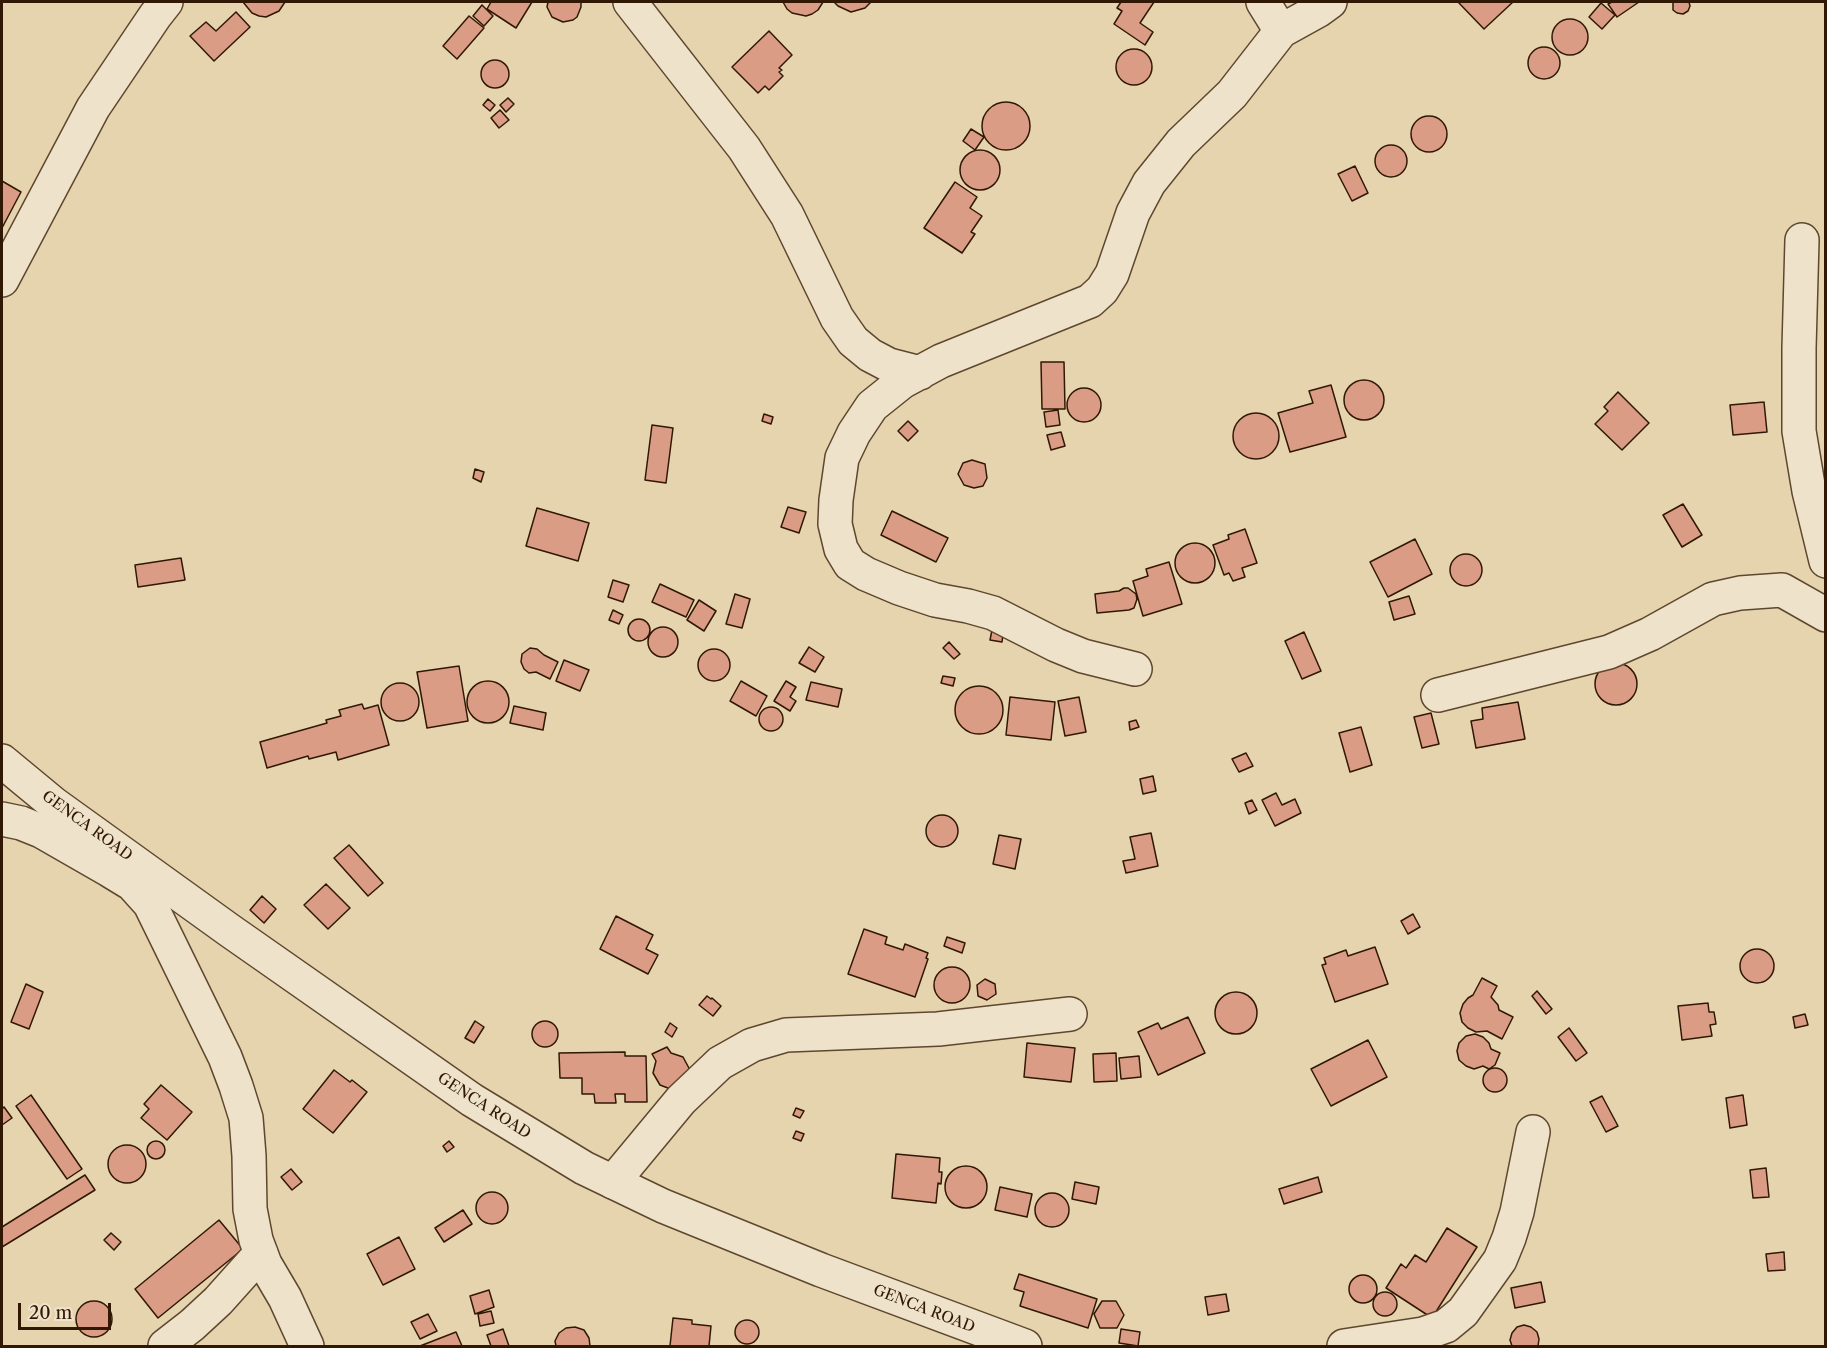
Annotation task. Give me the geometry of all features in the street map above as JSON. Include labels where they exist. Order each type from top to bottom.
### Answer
[{"type":"street","points":[[2,280],[93,108],[166,2]]},
{"type":"street","points":[[630,2],[744,148],[787,215],[837,318],[853,341],[870,355],[889,365],[920,373]]},
{"type":"street","points":[[1263,2],[1281,31]]},
{"type":"street","points":[[1135,669],[1083,656],[993,613],[935,600],[899,588],[866,574],[850,564],[841,549],[835,524],[842,458],[872,406],[902,382],[941,361],[1090,301],[1102,290],[1112,274],[1133,213],[1149,183],[1180,143],[1232,94],[1281,31],[1330,2]]},
{"type":"street","points":[[1803,240],[1798,348],[1799,431],[1809,491],[1826,561]]},
{"type":"street","points":[[1438,695],[1609,652],[1713,599],[1740,593],[1782,590],[1826,615]]},
{"type":"street","name":"GENCA ROAD","points":[[2,761],[54,804],[472,1100],[584,1168],[663,1206],[1025,1347]]},
{"type":"street","points":[[2,819],[41,831],[110,870],[132,884],[150,904],[225,1057],[236,1086],[246,1118],[250,1209],[256,1240],[265,1264],[285,1298],[307,1347]]},
{"type":"street","points":[[613,1182],[681,1100],[720,1063],[753,1045],[786,1035],[939,1029],[1070,1014]]},
{"type":"street","points":[[1344,1347],[1423,1334],[1446,1326],[1462,1312],[1500,1260],[1509,1238],[1517,1212],[1533,1132]]},
{"type":"street","points":[[165,1347],[218,1301],[261,1253]]},
{"type":"building","points":[[243,2],[285,2],[279,11],[266,17],[252,13]]},
{"type":"building","points":[[491,2],[532,2],[516,28],[487,9]]},
{"type":"building","points":[[548,2],[581,2],[581,7],[577,17],[563,22],[552,17],[547,7]]},
{"type":"building","points":[[783,2],[823,2],[818,10],[806,16],[792,13]]},
{"type":"building","points":[[834,2],[871,2],[865,8],[851,12]]},
{"type":"building","points":[[1121,2],[1154,2],[1140,23],[1153,32],[1145,45],[1114,24],[1122,11],[1117,8]]},
{"type":"building","points":[[1458,2],[1513,2],[1484,29]]},
{"type":"building","points":[[1639,2],[1617,17],[1608,4]]},
{"type":"building","points":[[1673,2],[1689,2],[1688,11],[1683,14],[1677,13],[1673,10]]},
{"type":"building","points":[[1601,3],[1615,15],[1602,29],[1589,17]]},
{"type":"building","points":[[482,5],[493,16],[484,26],[473,16]]},
{"type":"building","points":[[236,12],[250,27],[214,61],[190,36],[206,22],[216,31]]},
{"type":"building","points":[[469,16],[484,28],[457,59],[443,46]]},
{"type":"building","points":[[1570,19],[1582,25],[1588,37],[1582,49],[1570,55],[1558,49],[1552,37],[1558,25]]},
{"type":"building","points":[[769,31],[792,55],[779,68],[783,76],[769,90],[765,86],[758,93],[732,67]]},
{"type":"building","points":[[1544,47],[1555,52],[1560,63],[1555,74],[1544,79],[1533,74],[1528,63],[1533,52]]},
{"type":"building","points":[[1134,49],[1147,54],[1152,67],[1147,80],[1134,85],[1121,80],[1116,67],[1121,54]]},
{"type":"building","points":[[495,60],[505,64],[509,74],[505,84],[495,88],[485,84],[481,74],[485,64]]},
{"type":"building","points":[[508,98],[514,104],[506,112],[500,105]]},
{"type":"building","points":[[488,99],[495,105],[490,111],[483,105]]},
{"type":"building","points":[[1001,102],[1011,102],[1026,112],[1030,126],[1029,135],[1020,146],[1011,150],[1001,150],[986,140],[982,131],[982,121],[992,106]]},
{"type":"building","points":[[500,110],[509,120],[499,128],[491,118]]},
{"type":"building","points":[[1429,116],[1442,121],[1447,134],[1442,147],[1429,152],[1416,147],[1411,134],[1416,121]]},
{"type":"building","points":[[971,129],[984,137],[975,150],[963,141]]},
{"type":"building","points":[[1391,145],[1403,149],[1407,161],[1403,173],[1391,177],[1379,173],[1375,161],[1379,149]]},
{"type":"building","points":[[980,150],[994,156],[1000,170],[994,184],[980,190],[966,184],[960,170],[966,156]]},
{"type":"building","points":[[1355,166],[1368,193],[1352,201],[1338,174]]},
{"type":"building","points":[[2,181],[21,192],[2,228]]},
{"type":"building","points":[[955,182],[977,197],[970,208],[982,216],[971,232],[975,234],[962,253],[924,228]]},
{"type":"building","points":[[1041,362],[1064,362],[1065,409],[1042,409]]},
{"type":"building","points":[[1364,380],[1378,386],[1384,400],[1378,414],[1364,420],[1350,414],[1344,400],[1350,386]]},
{"type":"building","points":[[1331,385],[1346,437],[1290,452],[1278,413],[1313,403],[1309,391]]},
{"type":"building","points":[[1084,388],[1096,393],[1101,405],[1096,417],[1084,422],[1072,417],[1067,405],[1072,393]]},
{"type":"building","points":[[1618,392],[1649,423],[1622,450],[1595,424],[1608,411],[1604,407]]},
{"type":"building","points":[[1764,402],[1767,432],[1733,435],[1730,405]]},
{"type":"building","points":[[1058,410],[1060,425],[1046,427],[1044,412]]},
{"type":"building","points":[[1256,413],[1265,414],[1272,420],[1278,427],[1278,445],[1272,452],[1265,458],[1256,459],[1247,458],[1240,452],[1234,445],[1233,436],[1234,427],[1240,420],[1247,414]]},
{"type":"building","points":[[764,414],[773,417],[771,424],[762,421]]},
{"type":"building","points":[[908,421],[918,431],[908,441],[898,431]]},
{"type":"building","points":[[652,425],[673,428],[666,483],[645,480]]},
{"type":"building","points":[[1061,432],[1065,446],[1051,450],[1047,435]]},
{"type":"building","points":[[972,460],[985,464],[987,478],[983,486],[974,488],[964,485],[958,474],[963,463]]},
{"type":"building","points":[[475,469],[484,472],[481,482],[473,478]]},
{"type":"building","points":[[1683,504],[1702,535],[1682,547],[1663,515]]},
{"type":"building","points":[[788,507],[806,512],[799,533],[781,527]]},
{"type":"building","points":[[537,508],[589,523],[578,561],[526,546]]},
{"type":"building","points":[[892,511],[948,538],[936,562],[881,535]]},
{"type":"building","points":[[1245,529],[1257,563],[1242,568],[1245,577],[1233,581],[1229,573],[1224,575],[1213,545],[1229,539],[1228,535]]},
{"type":"building","points":[[1415,539],[1432,574],[1388,597],[1370,562]]},
{"type":"building","points":[[1195,543],[1209,549],[1215,563],[1209,577],[1195,583],[1181,577],[1175,563],[1181,549]]},
{"type":"building","points":[[1466,554],[1477,559],[1482,570],[1477,581],[1466,586],[1455,581],[1450,570],[1455,559]]},
{"type":"building","points":[[181,558],[185,580],[138,587],[135,565]]},
{"type":"building","points":[[1169,562],[1182,604],[1143,616],[1133,581],[1148,576],[1146,569]]},
{"type":"building","points":[[613,580],[629,585],[623,602],[608,597]]},
{"type":"building","points":[[660,584],[694,600],[686,617],[652,602]]},
{"type":"building","points":[[1124,588],[1136,594],[1134,608],[1097,613],[1095,594],[1119,591]]},
{"type":"building","points":[[735,594],[750,599],[742,628],[726,624]]},
{"type":"building","points":[[1409,596],[1415,614],[1394,620],[1389,602]]},
{"type":"building","points":[[699,600],[716,611],[704,631],[687,620]]},
{"type":"building","points":[[613,610],[623,615],[619,624],[609,620]]},
{"type":"building","points":[[639,619],[647,622],[650,630],[647,638],[639,641],[631,638],[628,630],[631,622]]},
{"type":"building","points":[[993,625],[1004,626],[1002,642],[990,640]]},
{"type":"building","points":[[663,627],[674,631],[678,642],[674,653],[663,657],[652,653],[648,642],[652,631]]},
{"type":"building","points":[[1304,632],[1321,671],[1302,679],[1285,641]]},
{"type":"building","points":[[949,642],[960,654],[954,659],[943,648]]},
{"type":"building","points":[[809,647],[824,657],[815,672],[799,663]]},
{"type":"building","points":[[530,648],[537,649],[558,662],[550,679],[536,672],[529,673],[524,669],[521,662],[522,654]]},
{"type":"building","points":[[714,649],[726,653],[730,665],[726,677],[714,681],[702,677],[698,665],[702,653]]},
{"type":"building","points":[[564,660],[589,670],[580,691],[556,681]]},
{"type":"building","points":[[1616,663],[1631,669],[1637,684],[1631,699],[1616,705],[1601,699],[1595,684],[1601,669]]},
{"type":"building","points":[[459,666],[468,721],[427,728],[417,672]]},
{"type":"building","points":[[943,676],[955,678],[953,686],[941,683]]},
{"type":"building","points":[[488,681],[503,687],[509,702],[503,717],[488,723],[473,717],[467,702],[473,687]]},
{"type":"building","points":[[741,681],[767,696],[756,716],[730,701]]},
{"type":"building","points":[[786,681],[796,687],[790,697],[796,701],[790,711],[774,701]]},
{"type":"building","points":[[811,682],[842,689],[838,707],[806,700]]},
{"type":"building","points":[[400,683],[414,688],[419,702],[414,716],[400,721],[386,716],[381,702],[386,688]]},
{"type":"building","points":[[974,686],[984,686],[999,696],[1003,710],[1002,719],[993,730],[984,734],[974,734],[959,724],[955,715],[955,705],[965,690]]},
{"type":"building","points":[[1010,697],[1055,702],[1051,740],[1006,735]]},
{"type":"building","points":[[1079,697],[1086,732],[1065,736],[1058,701]]},
{"type":"building","points":[[1518,702],[1525,739],[1476,748],[1471,721],[1483,719],[1482,708]]},
{"type":"building","points":[[362,704],[364,709],[378,705],[389,745],[338,760],[336,752],[309,759],[308,756],[267,768],[260,742],[327,723],[326,720],[341,716],[339,710]]},
{"type":"building","points":[[514,706],[546,713],[543,730],[510,723]]},
{"type":"building","points":[[771,707],[776,708],[782,714],[782,724],[776,730],[771,731],[766,730],[760,724],[759,719],[760,714],[766,708]]},
{"type":"building","points":[[1431,713],[1439,744],[1422,748],[1414,717]]},
{"type":"building","points":[[1136,720],[1139,727],[1130,730],[1129,722]]},
{"type":"building","points":[[1361,727],[1372,765],[1350,772],[1339,733]]},
{"type":"building","points":[[1246,753],[1253,766],[1239,772],[1232,759]]},
{"type":"building","points":[[1153,776],[1156,791],[1143,794],[1140,779]]},
{"type":"building","points":[[1276,793],[1282,805],[1295,799],[1301,813],[1275,826],[1262,800]]},
{"type":"building","points":[[1252,800],[1257,810],[1249,814],[1245,803]]},
{"type":"building","points":[[942,815],[953,820],[958,831],[953,842],[942,847],[931,842],[926,831],[931,820]]},
{"type":"building","points":[[1151,833],[1158,866],[1126,873],[1123,861],[1135,859],[1130,837]]},
{"type":"building","points":[[999,835],[1021,839],[1015,869],[993,864]]},
{"type":"building","points":[[349,845],[383,883],[368,896],[334,858]]},
{"type":"building","points":[[326,884],[350,908],[328,929],[304,905]]},
{"type":"building","points":[[262,896],[276,909],[264,923],[250,910]]},
{"type":"building","points":[[1413,914],[1420,927],[1408,934],[1401,921]]},
{"type":"building","points":[[616,916],[653,935],[646,949],[658,955],[648,974],[600,949]]},
{"type":"building","points":[[864,929],[887,937],[885,944],[903,950],[905,944],[928,953],[915,997],[848,974]]},
{"type":"building","points":[[947,937],[965,943],[962,953],[944,946]]},
{"type":"building","points":[[1375,947],[1388,984],[1335,1002],[1322,965],[1326,964],[1324,958],[1346,950],[1348,956]]},
{"type":"building","points":[[1757,949],[1769,954],[1774,966],[1769,978],[1757,983],[1745,978],[1740,966],[1745,954]]},
{"type":"building","points":[[952,967],[965,972],[970,985],[965,998],[952,1003],[939,998],[934,985],[939,972]]},
{"type":"building","points":[[1482,978],[1497,986],[1491,997],[1499,1010],[1513,1017],[1502,1039],[1487,1031],[1476,1032],[1462,1022],[1460,1013],[1463,1004],[1473,995]]},
{"type":"building","points":[[985,979],[995,984],[996,994],[987,1000],[978,996],[977,985]]},
{"type":"building","points":[[26,984],[43,992],[29,1029],[11,1022]]},
{"type":"building","points":[[1537,991],[1552,1009],[1546,1014],[1532,996]]},
{"type":"building","points":[[1236,992],[1244,993],[1251,998],[1256,1005],[1256,1021],[1251,1028],[1244,1033],[1236,1034],[1228,1033],[1221,1028],[1216,1021],[1215,1013],[1216,1005],[1221,998],[1228,993]]},
{"type":"building","points":[[707,996],[721,1006],[713,1016],[699,1005]]},
{"type":"building","points":[[1708,1003],[1709,1012],[1714,1012],[1716,1024],[1710,1025],[1712,1036],[1682,1040],[1678,1006]]},
{"type":"building","points":[[1805,1014],[1808,1025],[1795,1028],[1793,1017]]},
{"type":"building","points":[[1188,1017],[1205,1053],[1158,1075],[1138,1032],[1158,1023],[1161,1029]]},
{"type":"building","points":[[475,1021],[484,1027],[474,1043],[465,1038]]},
{"type":"building","points":[[545,1021],[554,1025],[558,1034],[554,1043],[545,1047],[536,1043],[532,1034],[536,1025]]},
{"type":"building","points":[[670,1023],[677,1028],[672,1037],[665,1032]]},
{"type":"building","points":[[1569,1028],[1587,1053],[1576,1061],[1558,1037]]},
{"type":"building","points":[[1475,1034],[1483,1037],[1491,1049],[1500,1053],[1495,1065],[1489,1069],[1483,1066],[1474,1069],[1459,1060],[1457,1051],[1459,1043],[1466,1036]]},
{"type":"building","points":[[1368,1040],[1387,1077],[1331,1106],[1311,1069]]},
{"type":"building","points":[[1027,1043],[1075,1048],[1071,1082],[1024,1077]]},
{"type":"building","points":[[667,1047],[671,1053],[683,1057],[690,1070],[673,1090],[660,1085],[653,1073],[656,1061],[652,1054]]},
{"type":"building","points":[[625,1052],[625,1056],[646,1056],[647,1102],[625,1102],[625,1094],[615,1094],[616,1103],[595,1103],[594,1094],[582,1094],[582,1078],[560,1078],[559,1053]]},
{"type":"building","points":[[1116,1053],[1117,1081],[1094,1082],[1093,1054]]},
{"type":"building","points":[[1139,1056],[1141,1077],[1121,1079],[1119,1058]]},
{"type":"building","points":[[1495,1068],[1500,1069],[1506,1075],[1506,1085],[1500,1091],[1495,1092],[1490,1091],[1484,1085],[1483,1080],[1484,1075],[1490,1069]]},
{"type":"building","points":[[334,1070],[367,1092],[333,1133],[303,1109]]},
{"type":"building","points":[[161,1085],[192,1112],[167,1140],[141,1118],[149,1109],[144,1104]]},
{"type":"building","points":[[31,1095],[82,1169],[67,1179],[16,1106]]},
{"type":"building","points":[[1743,1095],[1747,1125],[1730,1128],[1726,1098]]},
{"type":"building","points":[[1602,1096],[1618,1126],[1606,1132],[1590,1102]]},
{"type":"building","points":[[4,1107],[12,1118],[2,1125],[2,1109]]},
{"type":"building","points":[[796,1108],[804,1111],[800,1118],[793,1115]]},
{"type":"building","points":[[796,1131],[804,1134],[801,1141],[793,1138]]},
{"type":"building","points":[[152,1141],[160,1141],[165,1146],[163,1157],[152,1159],[147,1154],[147,1146]]},
{"type":"building","points":[[449,1141],[454,1147],[447,1152],[443,1146]]},
{"type":"building","points":[[127,1145],[134,1146],[140,1151],[145,1157],[145,1171],[140,1177],[134,1182],[127,1183],[120,1182],[114,1177],[109,1171],[108,1164],[109,1157],[114,1151],[120,1146]]},
{"type":"building","points":[[896,1154],[940,1158],[941,1184],[938,1183],[936,1203],[892,1198]]},
{"type":"building","points":[[966,1166],[981,1172],[987,1187],[981,1202],[966,1208],[951,1202],[945,1187],[951,1172]]},
{"type":"building","points":[[1766,1168],[1769,1197],[1753,1198],[1750,1170]]},
{"type":"building","points":[[291,1169],[302,1182],[292,1190],[281,1177]]},
{"type":"building","points":[[85,1175],[95,1190],[2,1247],[2,1227]]},
{"type":"building","points":[[1318,1177],[1322,1192],[1284,1204],[1279,1189]]},
{"type":"building","points":[[1075,1182],[1099,1187],[1096,1204],[1072,1199]]},
{"type":"building","points":[[1000,1187],[1032,1194],[1027,1217],[995,1210]]},
{"type":"building","points":[[492,1192],[503,1197],[508,1208],[503,1219],[492,1224],[481,1219],[476,1208],[481,1197]]},
{"type":"building","points":[[1052,1193],[1064,1198],[1069,1210],[1064,1222],[1052,1227],[1040,1222],[1035,1210],[1040,1198]]},
{"type":"building","points":[[463,1210],[472,1224],[444,1242],[435,1228]]},
{"type":"building","points":[[219,1220],[243,1249],[158,1318],[135,1289]]},
{"type":"building","points":[[1447,1228],[1477,1247],[1432,1318],[1386,1288],[1401,1264],[1406,1268],[1415,1255],[1426,1262]]},
{"type":"building","points":[[111,1233],[121,1242],[114,1250],[104,1240]]},
{"type":"building","points":[[399,1237],[415,1269],[383,1285],[367,1254]]},
{"type":"building","points":[[1784,1252],[1785,1270],[1768,1271],[1766,1254]]},
{"type":"building","points":[[1019,1274],[1097,1299],[1088,1328],[1020,1306],[1024,1292],[1014,1289]]},
{"type":"building","points":[[1363,1275],[1373,1279],[1377,1289],[1373,1299],[1363,1303],[1353,1299],[1349,1289],[1353,1279]]},
{"type":"building","points":[[1541,1282],[1545,1302],[1515,1308],[1511,1288]]},
{"type":"building","points":[[489,1290],[494,1307],[475,1314],[470,1296]]},
{"type":"building","points":[[1385,1292],[1390,1293],[1396,1299],[1396,1309],[1390,1315],[1385,1316],[1380,1315],[1374,1309],[1373,1304],[1374,1299],[1380,1293]]},
{"type":"building","points":[[1226,1294],[1229,1311],[1208,1315],[1205,1297]]},
{"type":"building","points":[[94,1301],[106,1307],[112,1319],[106,1331],[94,1337],[82,1331],[76,1319],[82,1307]]},
{"type":"building","points":[[1102,1301],[1116,1301],[1124,1315],[1117,1328],[1100,1328],[1094,1314]]},
{"type":"building","points":[[491,1311],[494,1323],[480,1326],[478,1314]]},
{"type":"building","points":[[428,1314],[437,1331],[420,1339],[411,1322]]},
{"type":"building","points":[[673,1318],[692,1320],[692,1324],[711,1326],[709,1346],[670,1346]]},
{"type":"building","points":[[742,1320],[752,1320],[759,1327],[759,1337],[752,1344],[742,1344],[735,1337],[735,1327]]},
{"type":"building","points":[[1524,1325],[1537,1332],[1538,1346],[1512,1346],[1510,1340],[1512,1333],[1517,1327]]},
{"type":"building","points":[[575,1327],[584,1330],[589,1338],[590,1346],[556,1346],[555,1341],[559,1333],[566,1328]]},
{"type":"building","points":[[503,1329],[509,1346],[491,1346],[487,1335]]},
{"type":"building","points":[[1121,1329],[1140,1332],[1138,1346],[1119,1343]]},
{"type":"building","points":[[456,1332],[462,1346],[420,1346]]}]
